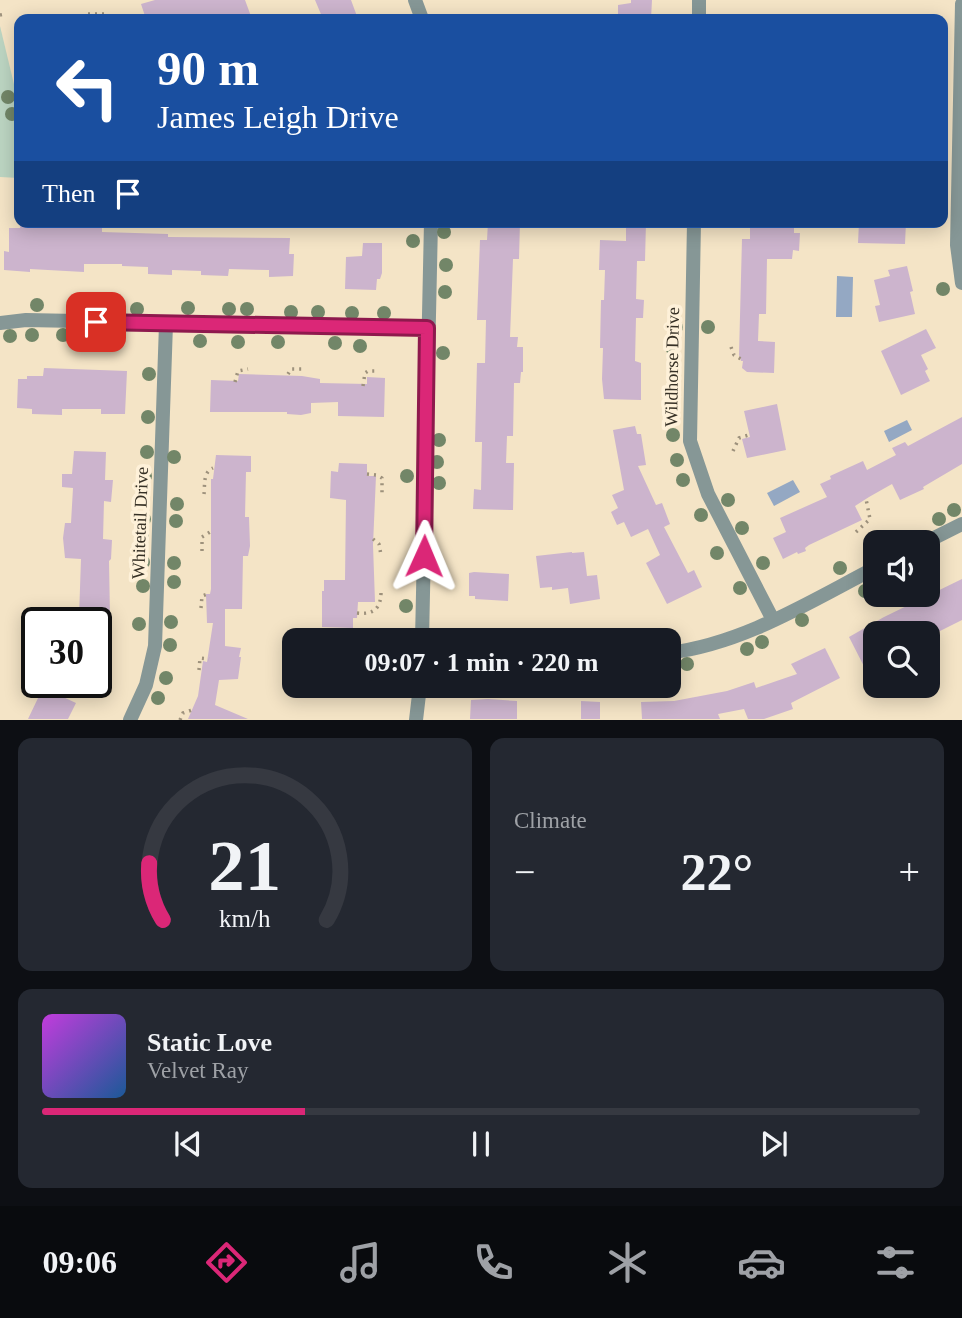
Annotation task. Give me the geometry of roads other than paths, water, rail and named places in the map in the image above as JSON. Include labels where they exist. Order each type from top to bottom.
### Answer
[{"type":"street","points":[[962,4],[957,245],[962,283]]},
{"type":"street","points":[[422,628],[431,228]]},
{"type":"street","name":"Wildhorse Drive","points":[[694,228],[690,441],[708,494],[773,620]]},
{"type":"street","points":[[0,323],[26,320],[427,328]]},
{"type":"street","name":"Whitetail Drive","points":[[130,719],[146,685],[155,646],[166,324]]},
{"type":"street","points":[[940,535],[962,524]]},
{"type":"street","points":[[681,651],[721,642],[773,620],[863,574]]},
{"type":"street","points":[[416,719],[419,698]]},
{"type":"water","points":[[837,276],[853,277],[852,317],[836,317]]},
{"type":"water","points":[[907,420],[912,430],[889,442],[884,431]]},
{"type":"water","points":[[793,480],[800,492],[774,506],[767,493]]}]
